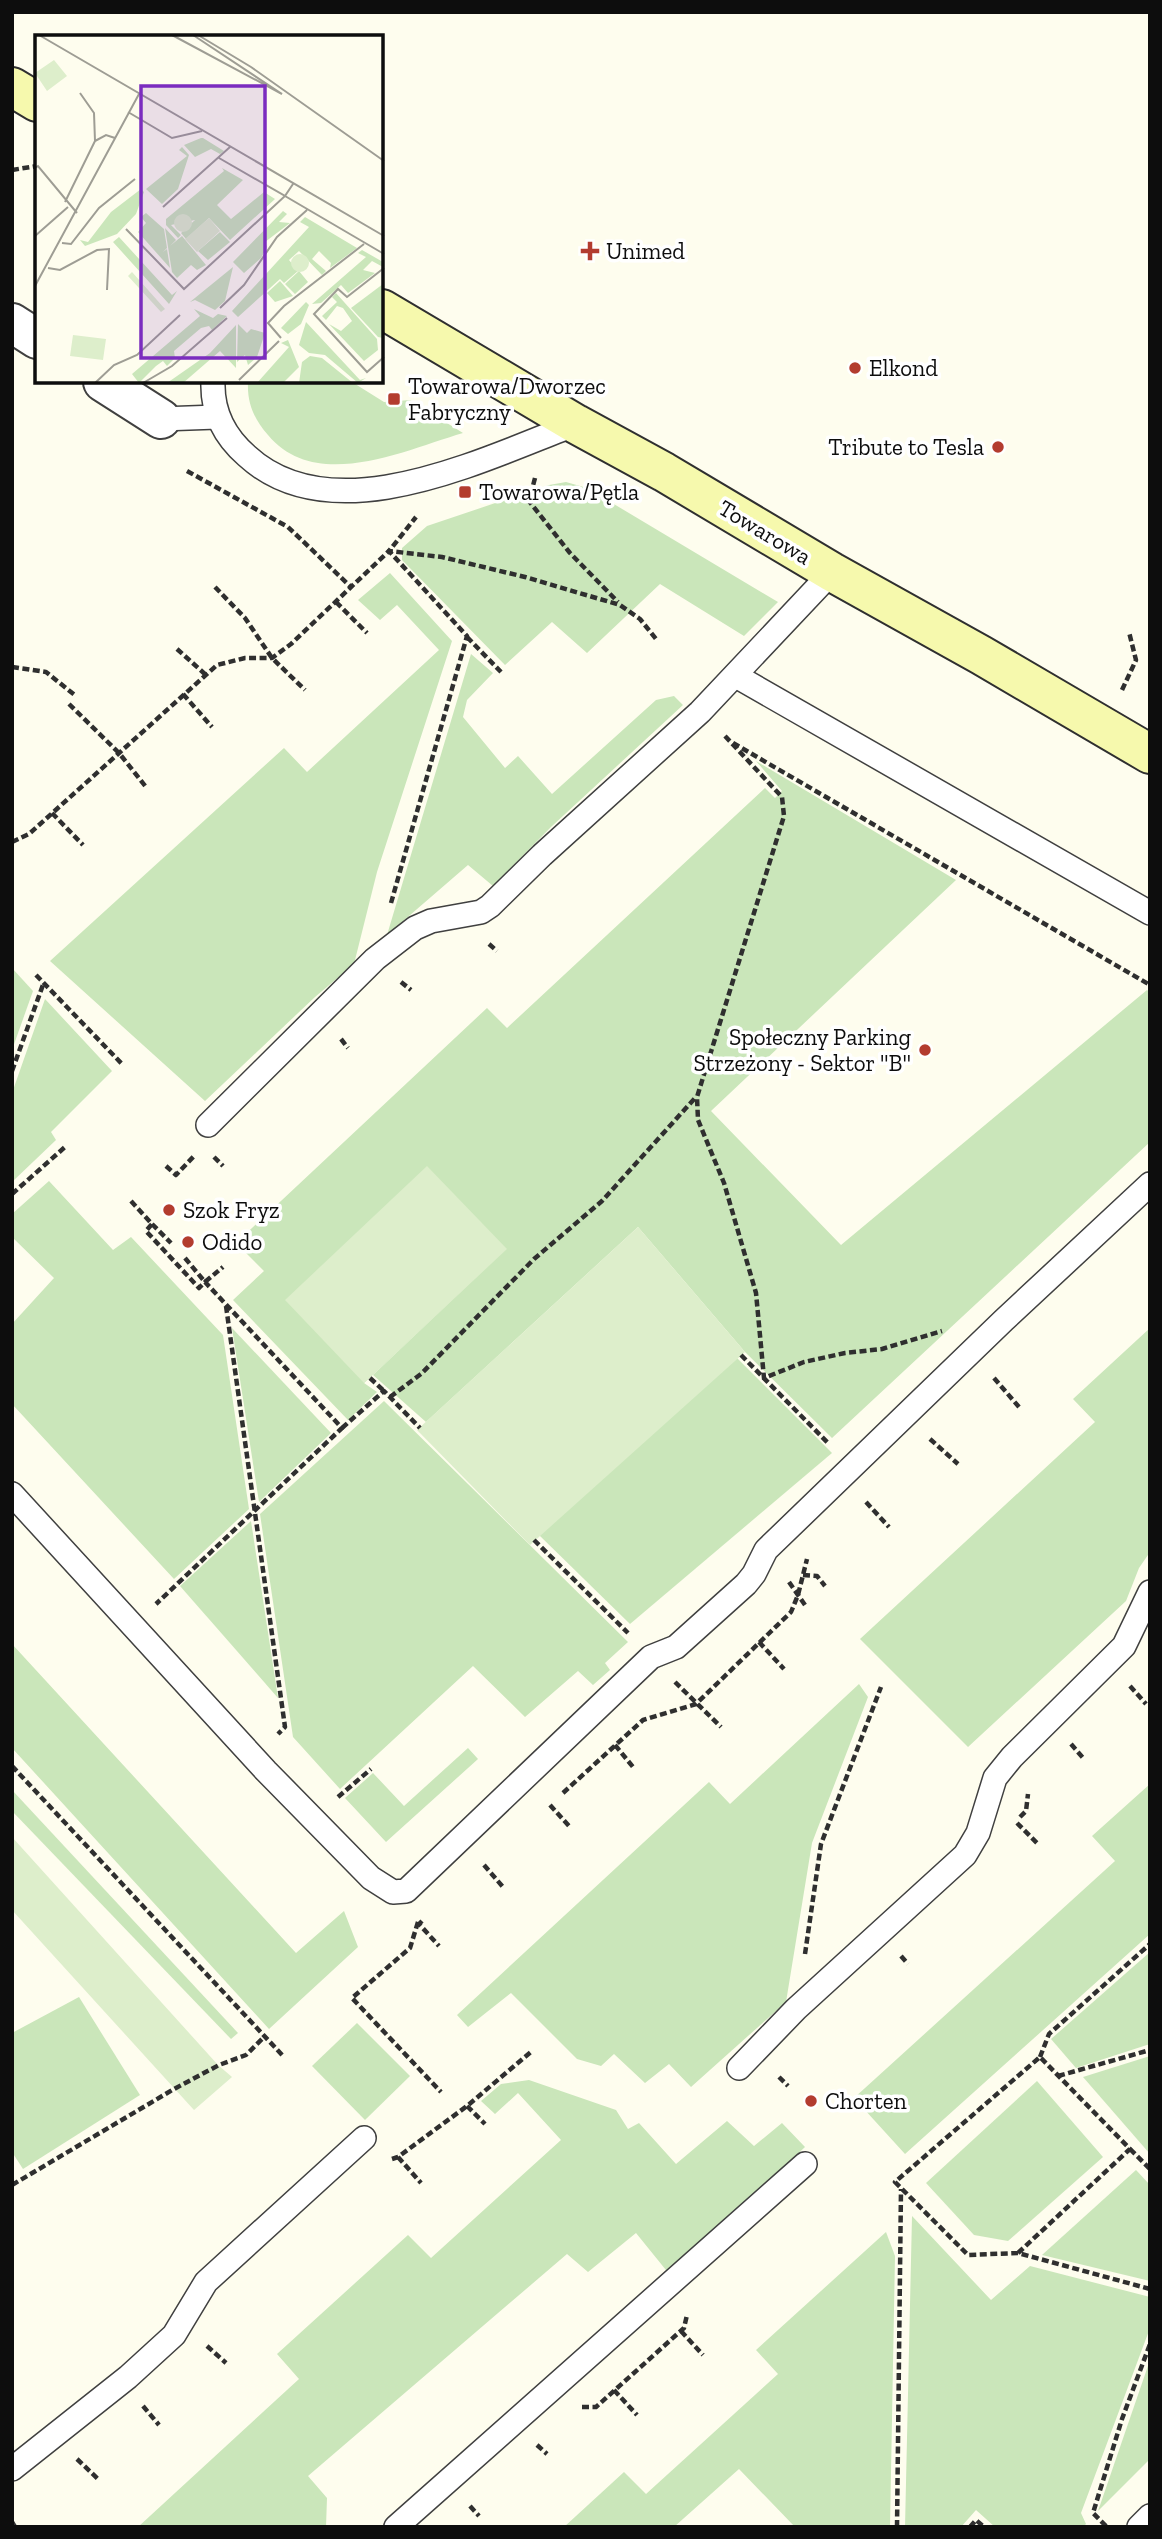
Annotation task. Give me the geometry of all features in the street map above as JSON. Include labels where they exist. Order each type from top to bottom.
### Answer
[{"type":"main road","points":[[12,87],[35,101]]},
{"type":"main road","name":"Towarowa","points":[[383,310],[576,424],[664,472],[832,572],[1150,754]]},
{"type":"street","points":[[12,323],[35,337]]},
{"type":"street","points":[[105,383],[161,419]]},
{"type":"lane","points":[[213,383],[217,417],[232,443],[254,463],[289,484],[321,491],[361,491],[457,470],[576,424]]},
{"type":"lane","points":[[161,419],[217,417]]},
{"type":"lane","points":[[208,1125],[375,959],[415,928],[430,921],[481,912],[490,906],[542,855],[700,712],[832,572]]},
{"type":"lane","points":[[736,676],[1150,913]]},
{"type":"lane","points":[[12,1494],[313,1818],[381,1886],[393,1892],[406,1891],[651,1657],[676,1647],[746,1584],[766,1550],[986,1337],[1150,1184]]},
{"type":"lane","points":[[739,2068],[796,2009],[965,1855],[978,1833],[995,1778],[1012,1757],[1117,1655],[1132,1633],[1150,1592]]},
{"type":"lane","points":[[12,2469],[128,2377],[174,2335],[206,2282],[364,2138]]},
{"type":"lane","points":[[396,2527],[806,2164]]},
{"type":"lane","points":[[1139,2527],[1150,2516]]},
{"type":"path","points":[[12,170],[35,166]]},
{"type":"path","points":[[537,470],[529,501],[570,553],[620,605],[639,619],[656,639]]},
{"type":"path","points":[[187,471],[288,527],[351,587]]},
{"type":"path","points":[[12,842],[29,834],[217,665],[230,660],[272,658],[291,644],[389,551],[418,515]]},
{"type":"path","points":[[389,551],[442,557],[525,577],[620,605]]},
{"type":"path","points":[[389,551],[501,672]]},
{"type":"path","points":[[215,587],[246,618],[272,658],[304,690]]},
{"type":"path","points":[[336,602],[367,633]]},
{"type":"path","points":[[1121,691],[1136,660],[1129,632]]},
{"type":"path","points":[[411,990],[375,959],[467,636]]},
{"type":"path","points":[[177,649],[206,675]]},
{"type":"path","points":[[12,667],[46,672],[76,696]]},
{"type":"path","points":[[183,694],[212,727]]},
{"type":"path","points":[[69,704],[119,753],[146,787]]},
{"type":"path","points":[[700,712],[782,797],[784,816],[697,1097],[698,1120],[724,1183],[756,1293],[764,1378]]},
{"type":"path","points":[[729,740],[1150,985]]},
{"type":"path","points":[[52,813],[83,845]]},
{"type":"path","points":[[36,975],[123,1065]]},
{"type":"path","points":[[12,1070],[44,982]]},
{"type":"path","points":[[390,1397],[421,1374],[534,1259],[602,1201],[697,1097]]},
{"type":"path","points":[[12,1194],[65,1147]]},
{"type":"path","points":[[131,1201],[171,1243]]},
{"type":"path","points":[[152,1224],[146,1231],[199,1288],[223,1267]]},
{"type":"path","points":[[185,1258],[225,1305],[342,1428]]},
{"type":"path","points":[[225,1305],[285,1727],[253,1756]]},
{"type":"path","points":[[764,1378],[804,1362],[881,1349],[959,1327],[986,1337]]},
{"type":"path","points":[[741,1355],[851,1467]]},
{"type":"path","points":[[370,1378],[420,1427]]},
{"type":"path","points":[[994,1378],[1019,1407]]},
{"type":"path","points":[[132,1626],[384,1391]]},
{"type":"path","points":[[929,1438],[958,1464]]},
{"type":"path","points":[[864,1500],[889,1527]]},
{"type":"path","points":[[534,1540],[721,1727]]},
{"type":"path","points":[[803,1575],[817,1576],[825,1586]]},
{"type":"path","points":[[759,1642],[784,1669]]},
{"type":"path","points":[[1129,1685],[1146,1703]]},
{"type":"path","points":[[796,2009],[821,1844],[881,1687]]},
{"type":"path","points":[[615,1745],[633,1767]]},
{"type":"path","points":[[12,1766],[284,2057]]},
{"type":"path","points":[[313,1818],[371,1769]]},
{"type":"path","points":[[550,1805],[569,1826]]},
{"type":"path","points":[[1016,1821],[1038,1844]]},
{"type":"path","points":[[484,1865],[503,1887]]},
{"type":"path","points":[[419,1924],[410,1948],[352,1998],[441,2091]]},
{"type":"path","points":[[1150,1944],[1049,2034],[1040,2057],[895,2182],[968,2255],[1018,2253],[1150,2289]]},
{"type":"path","points":[[12,2185],[174,2089],[246,2055],[265,2036]]},
{"type":"path","points":[[1058,2076],[1150,2050]]},
{"type":"path","points":[[1040,2057],[1150,2169]]},
{"type":"path","points":[[774,2072],[788,2086]]},
{"type":"path","points":[[467,2106],[485,2124]]},
{"type":"path","points":[[1018,2253],[1130,2149]]},
{"type":"path","points":[[398,2157],[421,2183]]},
{"type":"path","points":[[897,2527],[901,2188]]},
{"type":"path","points":[[681,2331],[703,2355]]},
{"type":"path","points":[[1107,2527],[1093,2514],[1122,2419],[1150,2344]]},
{"type":"path","points":[[206,2345],[226,2363]]},
{"type":"path","points":[[614,2390],[637,2415]]},
{"type":"path","points":[[74,2457],[98,2480]]},
{"type":"path","points":[[970,2527],[976,2520],[984,2527]]},
{"type":"path","points":[[12,2522],[15,2527]]},
{"type":"green space","points":[[248,383],[354,383],[384,402],[410,400],[463,433],[362,462],[311,462],[288,452],[268,435],[255,417]]},
{"type":"green space","points":[[566,482],[587,488],[778,602],[744,636],[660,584],[587,653],[552,622],[505,665],[402,560],[402,548],[427,526],[549,485]]},
{"type":"green space","points":[[390,573],[452,641],[377,872],[354,964],[315,997],[205,1101],[50,961],[284,748],[307,772],[439,650],[397,605],[380,620],[358,600]]},
{"type":"green space","points":[[471,654],[493,673],[467,700],[463,717],[505,768],[518,756],[552,794],[656,700],[674,696],[683,705],[551,827],[493,886],[468,865],[387,935]]},
{"type":"green space","points":[[756,761],[956,880],[711,1111],[841,1245],[1147,990],[1150,992],[1150,1142],[832,1438],[745,1352],[638,1227],[426,1422],[373,1375],[506,1249],[364,1383],[377,1392],[348,1420],[233,1300],[264,1271],[236,1243],[487,1008],[507,1028],[765,788],[775,798],[782,791]]},
{"type":"green space","points":[[12,968],[33,991],[12,1050]]},
{"type":"green space","points":[[45,999],[112,1071],[51,1132],[56,1140],[12,1182],[12,1093]]},
{"type":"green space","points":[[427,1166],[507,1249],[364,1383],[285,1300]]},
{"type":"green space","points":[[49,1181],[113,1250],[131,1237],[223,1335],[249,1509],[174,1579],[12,1404],[12,1324],[54,1278],[12,1237],[12,1214]]},
{"type":"green space","points":[[638,1227],[745,1352],[530,1545],[417,1430]]},
{"type":"green space","points":[[232,1328],[331,1433],[259,1502]]},
{"type":"green space","points":[[1150,1328],[1150,1552],[1139,1568],[1126,1601],[968,1747],[860,1639],[1095,1422],[1073,1399]]},
{"type":"green space","points":[[737,1358],[832,1453],[630,1624],[539,1535]]},
{"type":"green space","points":[[384,1401],[628,1642],[605,1663],[610,1670],[593,1685],[578,1671],[525,1717],[473,1666],[340,1789],[293,1737],[260,1514]]},
{"type":"green space","points":[[251,1521],[278,1698],[180,1586]]},
{"type":"green space","points":[[12,1644],[296,1953],[344,1911],[358,1947],[269,2029],[12,1748]]},
{"type":"green space","points":[[859,1684],[868,1697],[812,1843],[786,2002],[691,2087],[669,2064],[645,2083],[614,2054],[601,2066],[577,2059],[511,1993],[468,2027],[457,2015],[709,1782],[730,1804]]},
{"type":"green space","points":[[468,1748],[478,1759],[386,1842],[345,1798],[373,1773],[404,1806]]},
{"type":"green space","points":[[1150,1784],[1150,1934],[905,2154],[854,2098],[1115,1861],[1092,1836]]},
{"type":"green space","points":[[12,1790],[238,2033],[231,2039],[12,1811]]},
{"type":"green space","points":[[12,1837],[218,2065],[232,2077],[194,2110],[12,1910]]},
{"type":"green space","points":[[1150,1952],[1150,2044],[1076,2068],[1051,2039]]},
{"type":"green space","points":[[79,1997],[140,2095],[23,2169],[12,2152],[12,2033]]},
{"type":"green space","points":[[357,2023],[410,2076],[365,2120],[312,2066]]},
{"type":"green space","points":[[1150,2056],[1150,2154],[1083,2077]]},
{"type":"green space","points":[[529,2080],[616,2110],[628,2129],[639,2123],[676,2164],[727,2121],[754,2146],[782,2123],[805,2147],[670,2275],[636,2233],[588,2272],[567,2254],[308,2476],[327,2498],[326,2527],[138,2527],[299,2379],[277,2354],[408,2235],[431,2258],[561,2140],[518,2093],[495,2114],[481,2101],[501,2084]]},
{"type":"green space","points":[[1037,2081],[1103,2157],[1008,2241],[974,2235],[926,2183]]},
{"type":"green space","points":[[1136,2170],[1150,2185],[1150,2281],[1042,2255]]},
{"type":"green space","points":[[912,2216],[991,2300],[1030,2266],[1150,2297],[1150,2328],[1081,2513],[1086,2524],[1083,2527],[995,2527],[976,2510],[961,2527],[905,2527]]},
{"type":"green space","points":[[886,2232],[895,2256],[890,2527],[795,2527],[739,2469],[674,2527],[564,2527],[624,2472],[646,2494],[778,2374],[756,2350]]},
{"type":"green space","points":[[1150,2360],[1150,2459],[1098,2511]]},
{"type":"place","name":"Unimed","points":[[590,251]]},
{"type":"place","name":"Elkond","points":[[855,368]]},
{"type":"place","name":"Towarowa/Dworzec Fabryczny","points":[[394,399]]},
{"type":"place","name":"Tribute to Tesla","points":[[998,447]]},
{"type":"place","name":"Towarowa/Pętla","points":[[465,492]]},
{"type":"place","name":"Społeczny Parking Strzeżony - Sektor \"B\"","points":[[925,1050]]},
{"type":"place","name":"Szok Fryz","points":[[169,1210]]},
{"type":"place","name":"Odido","points":[[188,1242]]},
{"type":"place","name":"Chorten","points":[[811,2101]]}]
